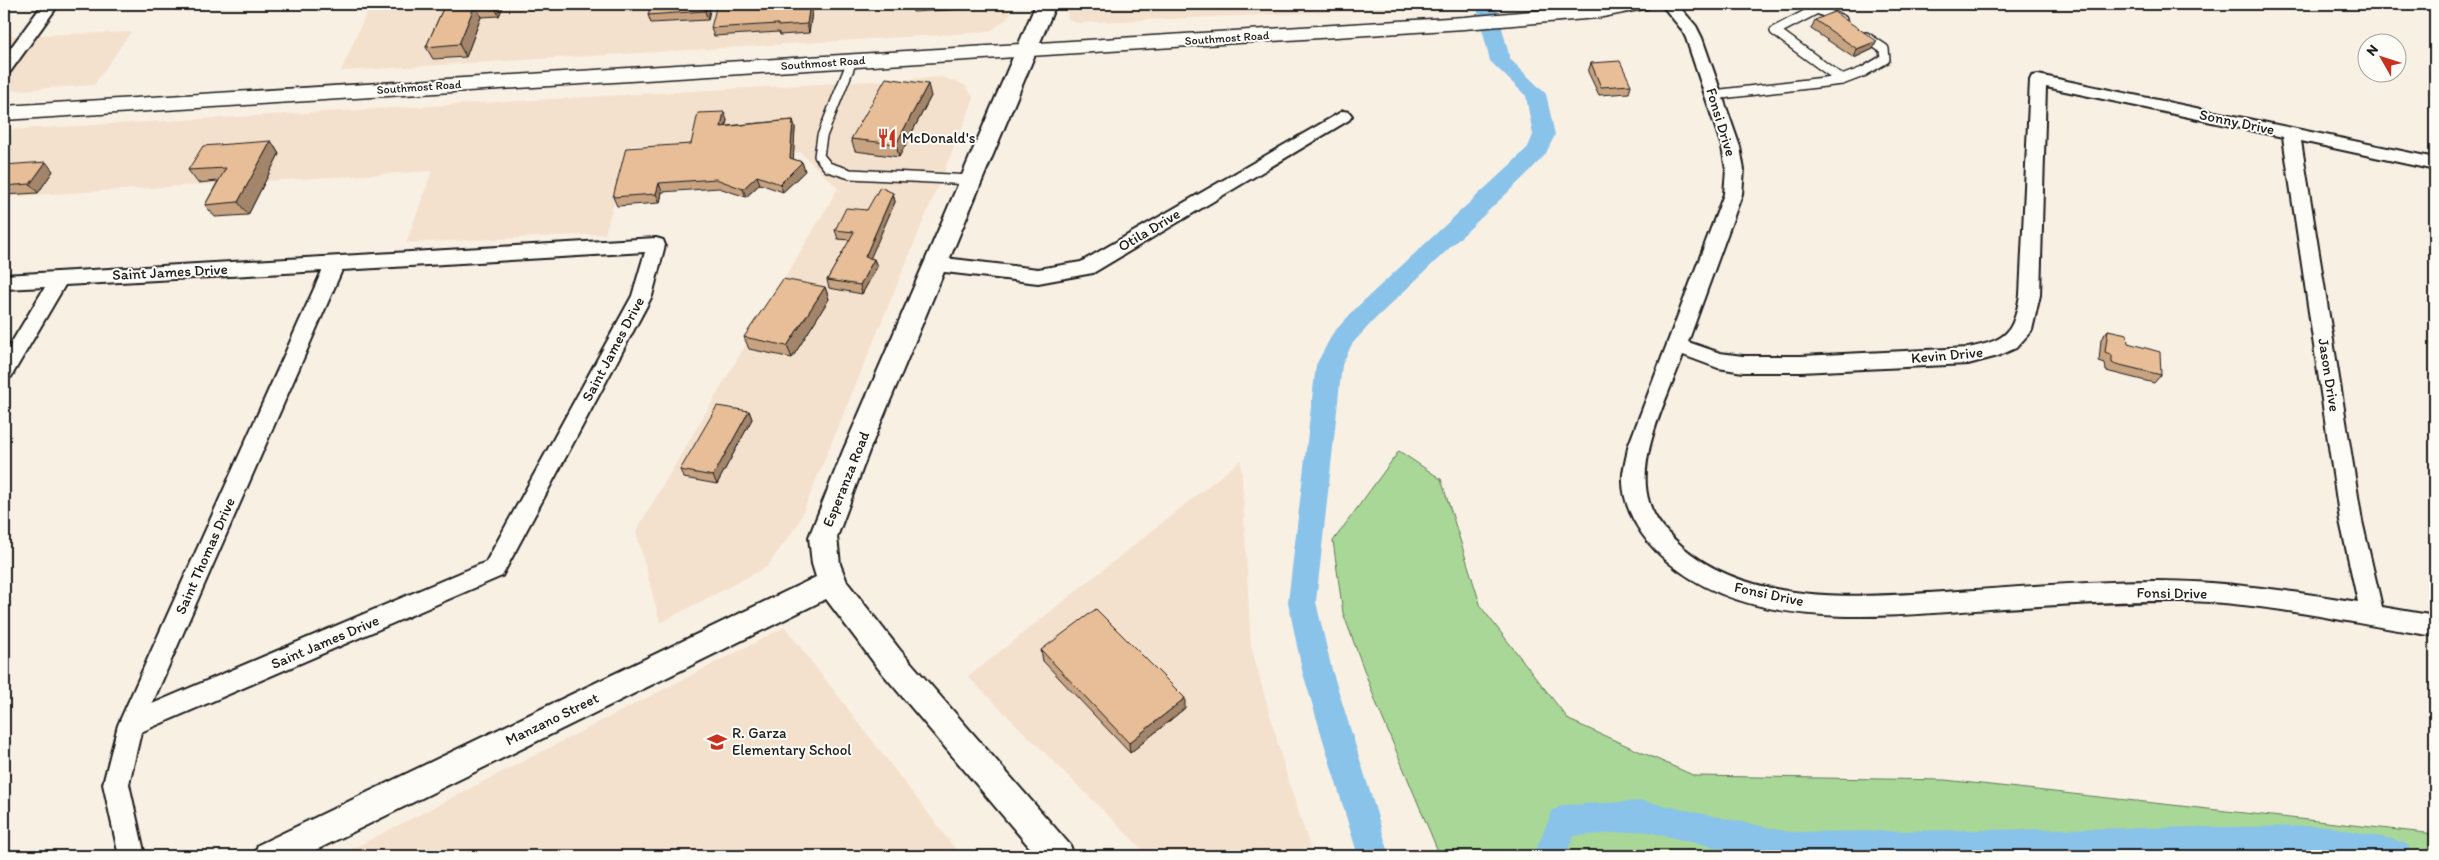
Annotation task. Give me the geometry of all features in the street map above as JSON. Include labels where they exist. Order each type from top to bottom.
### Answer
[{"type":"main road","name":"Southmost Road","points":[[4,113],[1516,20],[1598,12],[1642,4]]},
{"type":"street","points":[[4,68],[51,4]]},
{"type":"street","name":"Esperanza Road","points":[[1046,4],[1024,50],[936,264],[856,451],[823,537],[826,564],[833,582],[889,658],[1058,856]]},
{"type":"street","name":"Fonsi Drive","points":[[1669,4],[1690,30],[1731,146],[1735,170],[1732,194],[1639,448],[1634,475],[1637,502],[1650,530],[1667,549],[1705,577],[1744,592],[1787,600],[1832,604],[1927,603],[2164,591],[2247,596],[2435,626]]},
{"type":"street","name":"Sonny Drive","points":[[2038,80],[2435,164]]},
{"type":"street","name":"Kevin Drive","points":[[1676,344],[1718,360],[1742,364],[1800,364],[1968,356],[1992,351],[2010,343],[2022,330],[2030,295],[2038,80]]},
{"type":"street","name":"Otila Drive","points":[[936,264],[1038,276],[1086,268],[1343,116]]},
{"type":"street","name":"Jason Drive","points":[[2291,134],[2351,521],[2361,572],[2373,616]]},
{"type":"street","name":"Saint James Drive","points":[[4,282],[656,245],[642,296],[494,569],[130,726]]},
{"type":"street","name":"Saint Thomas Drive","points":[[132,856],[116,784],[130,726],[335,263]]},
{"type":"street","points":[[4,372],[60,278]]},
{"type":"street","name":"Manzano Street","points":[[270,856],[833,582]]},
{"type":"lane","points":[[1810,4],[1832,14],[1847,24]]},
{"type":"lane","points":[[1818,9],[1775,31],[1842,80]]},
{"type":"lane","points":[[1714,95],[1842,80],[1863,72],[1885,59],[1884,49],[1862,34]]},
{"type":"lane","points":[[852,61],[822,136],[819,156],[828,167],[850,174],[971,180]]},
{"type":"shaded area","points":[[370,4],[1017,4],[1006,20],[989,32],[341,71]]},
{"type":"shaded area","points":[[1068,4],[1445,4],[1443,7],[1076,23],[1068,19],[1066,8]]},
{"type":"shaded area","points":[[131,32],[94,85],[4,91],[4,36]]},
{"type":"shaded area","points":[[942,77],[965,85],[974,99],[798,524],[767,567],[660,623],[636,531],[838,188],[800,152],[631,145],[605,234],[406,243],[432,171],[4,197],[4,130]]},
{"type":"shaded area","points":[[1241,460],[1251,646],[1288,780],[1313,856],[1149,856],[968,677]]},
{"type":"shaded area","name":"R. Garza Elementary School","points":[[785,627],[961,856],[338,856]]},
{"type":"green space","points":[[1399,451],[1441,479],[1481,607],[1569,720],[1695,776],[1945,780],[2435,834],[2435,856],[1440,856],[1377,705],[1343,613],[1333,541]]},
{"type":"building","points":[[445,4],[493,4],[475,5],[459,44],[426,47]]},
{"type":"building","points":[[651,4],[706,4],[705,11],[648,15]]},
{"type":"building","points":[[717,4],[810,4],[807,24],[711,28]]},
{"type":"building","points":[[1834,12],[1877,41],[1857,49],[1815,20]]},
{"type":"building","points":[[1620,61],[1631,85],[1601,87],[1591,63]]},
{"type":"building","points":[[886,78],[928,84],[896,144],[851,139]]},
{"type":"building","points":[[724,112],[721,127],[793,120],[790,158],[802,162],[780,184],[757,176],[743,189],[716,179],[659,183],[656,194],[613,197],[626,148],[691,144],[698,113]]},
{"type":"building","points":[[271,141],[238,202],[205,205],[226,168],[188,170],[203,146]]},
{"type":"building","points":[[46,162],[30,184],[4,186],[4,165]]},
{"type":"building","points":[[880,187],[893,193],[865,257],[874,259],[860,285],[827,280],[854,232],[835,230],[846,208],[867,210]]},
{"type":"building","points":[[783,279],[825,287],[787,346],[744,337]]},
{"type":"building","points":[[2108,330],[2127,334],[2128,343],[2160,352],[2161,375],[2112,363],[2112,355],[2105,352]]},
{"type":"building","points":[[717,406],[749,411],[713,476],[680,470]]},
{"type":"building","points":[[1096,609],[1185,698],[1129,743],[1041,650]]},
{"type":"waterway","points":[[1374,856],[1317,670],[1302,602],[1329,365],[1342,339],[1365,314],[1518,170],[1537,150],[1544,135],[1536,94],[1500,61],[1486,4]]},
{"type":"waterway","points":[[1549,856],[1564,821],[1643,816],[1789,848],[2327,842],[2396,856]]},
{"type":"place","name":"McDonald's","points":[[887,138]]},
{"type":"place","name":"R. Garza Elementary School","points":[[717,742]]}]
